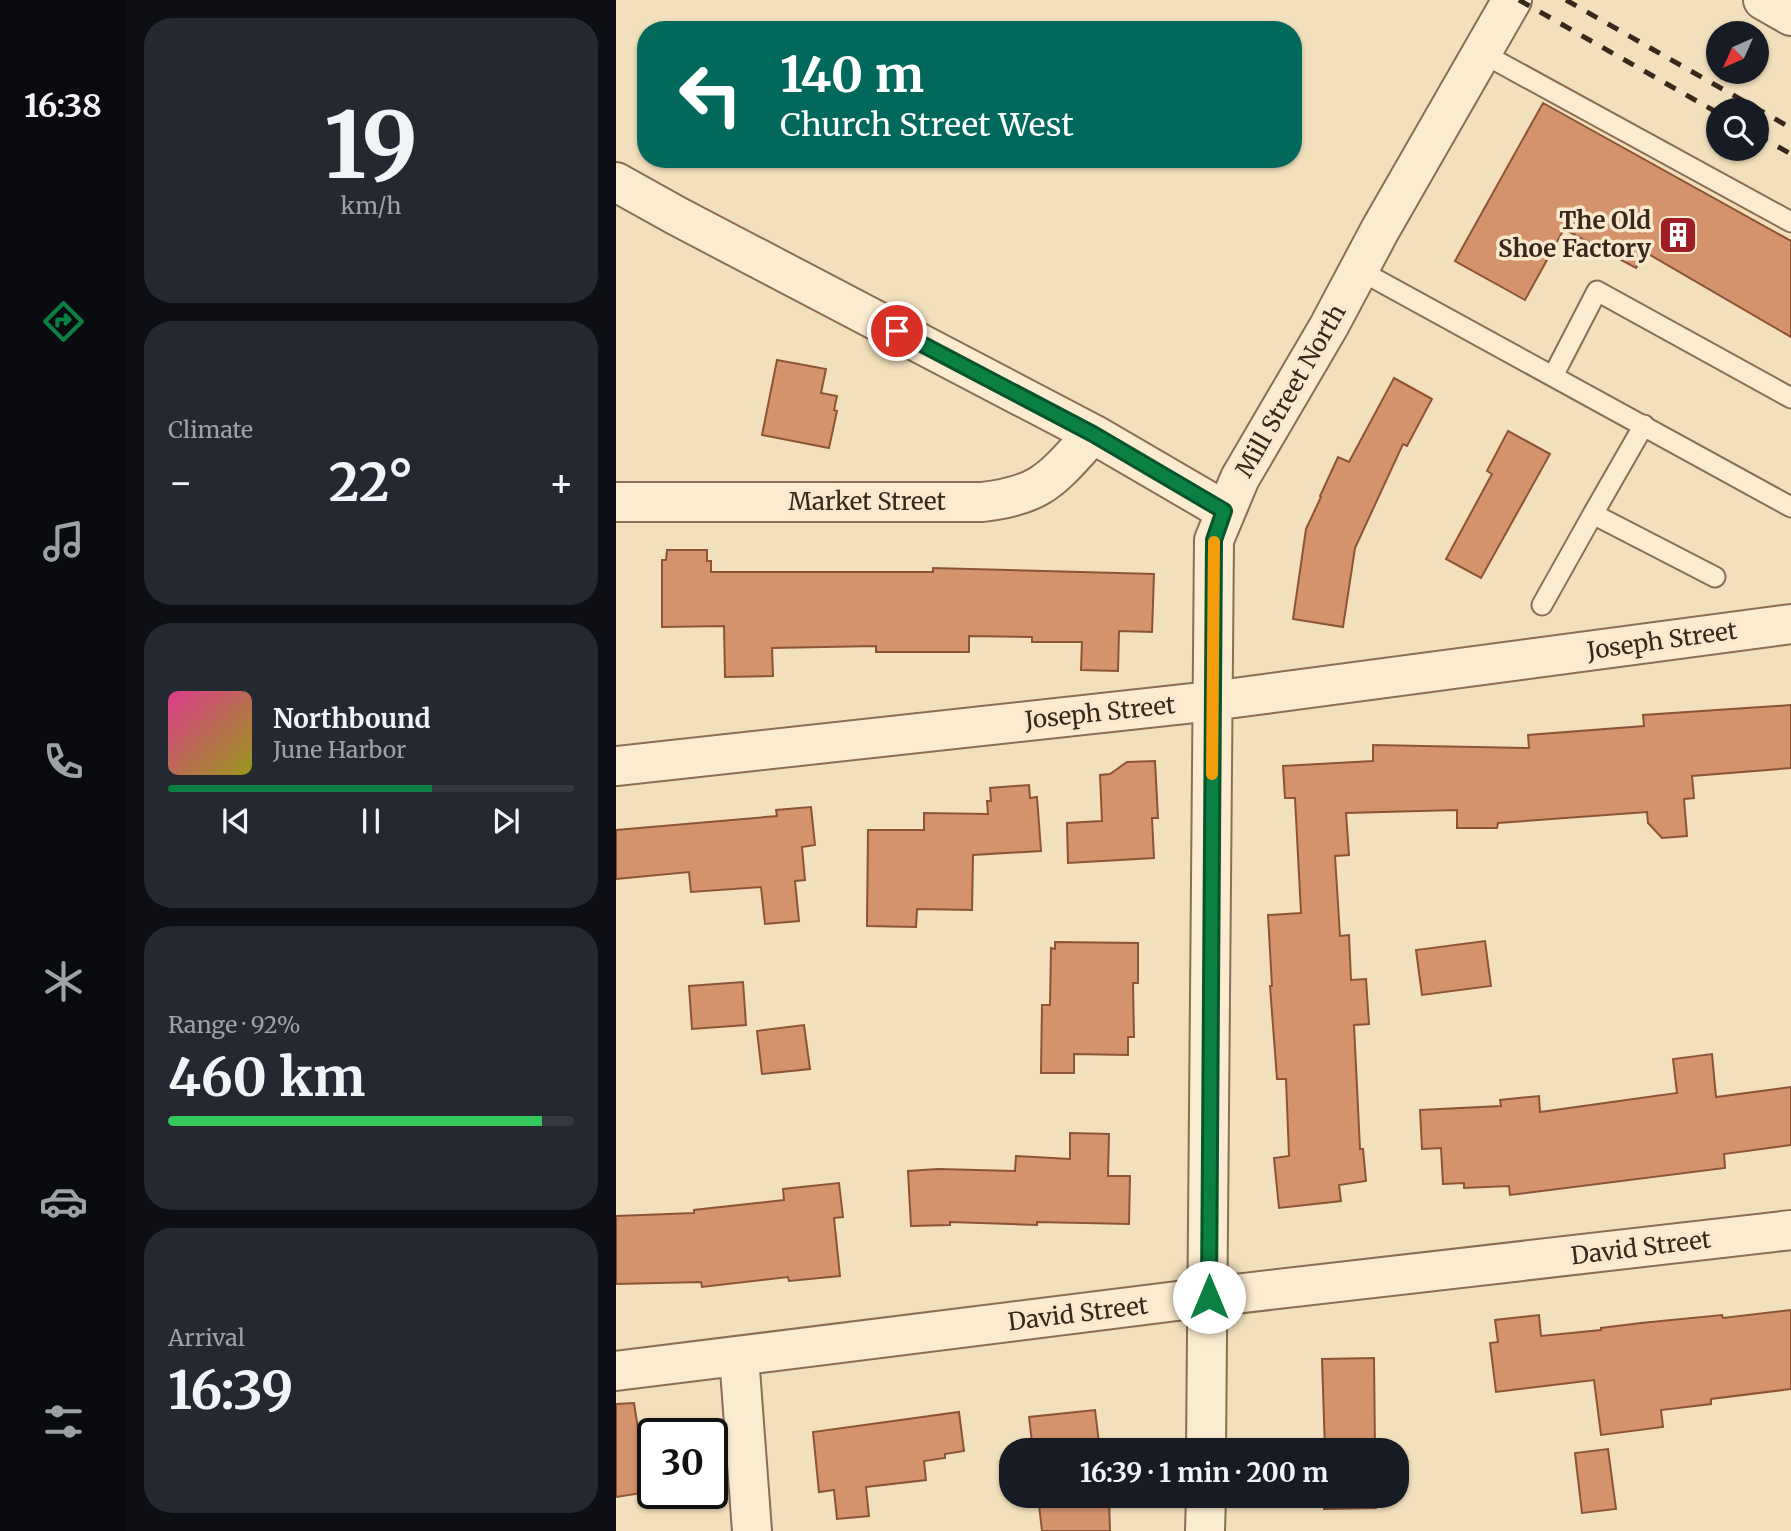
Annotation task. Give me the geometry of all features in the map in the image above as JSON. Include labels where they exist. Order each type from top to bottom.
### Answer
[{"type":"street","name":"Mill Street North","points":[[1206,1438],[1214,540],[1240,478],[1511,0]]},
{"type":"street","points":[[1763,0],[1791,16]]},
{"type":"street","points":[[616,182],[689,223],[1093,434],[1224,511]]},
{"type":"street","name":"Market Street","points":[[616,502],[982,502],[1012,499],[1045,485],[1093,434]]},
{"type":"street","name":"Joseph Street","points":[[616,766],[1212,701],[1791,624]]},
{"type":"street","name":"David Street","points":[[616,1371],[1209,1297],[1791,1230]]},
{"type":"street","points":[[739,1356],[752,1531]]},
{"type":"street","points":[[1205,1531],[1206,1508]]},
{"type":"lane","points":[[1482,53],[1791,222]]},
{"type":"lane","points":[[1359,270],[1791,506]]},
{"type":"lane","points":[[1553,376],[1597,291],[1791,398]]},
{"type":"lane","points":[[1542,605],[1644,425]]},
{"type":"lane","points":[[1593,514],[1715,577]]},
{"type":"building","name":"The Old Shoe Factory","points":[[1543,103],[1791,241],[1791,337],[1645,252],[1636,268],[1564,229],[1525,300],[1455,261]]},
{"type":"building","points":[[777,360],[826,369],[821,393],[837,396],[834,410],[837,411],[829,448],[762,435]]},
{"type":"building","points":[[1394,378],[1432,399],[1407,446],[1403,444],[1355,548],[1343,627],[1293,619],[1306,529],[1338,457],[1349,462]]},
{"type":"building","points":[[1508,431],[1550,454],[1481,578],[1446,559],[1492,474],[1487,471]]},
{"type":"building","points":[[667,550],[707,550],[711,572],[933,572],[933,568],[1154,574],[1152,632],[1119,631],[1118,671],[1081,670],[1082,642],[1032,642],[1032,637],[969,636],[969,652],[876,652],[876,646],[772,648],[773,676],[725,677],[724,626],[662,627],[662,560],[666,560]]},
{"type":"building","points":[[1791,705],[1791,768],[1692,776],[1694,798],[1684,799],[1687,836],[1662,838],[1648,823],[1647,812],[1498,823],[1497,828],[1457,828],[1457,810],[1346,813],[1349,855],[1335,856],[1340,936],[1349,935],[1351,980],[1366,979],[1369,1024],[1354,1025],[1360,1149],[1363,1149],[1366,1181],[1339,1185],[1341,1201],[1279,1208],[1274,1158],[1289,1156],[1286,1079],[1277,1079],[1268,915],[1301,913],[1295,798],[1285,798],[1283,766],[1373,761],[1373,745],[1529,748],[1528,735],[1644,726],[1643,715]]},
{"type":"building","points":[[1155,761],[1158,818],[1152,818],[1154,858],[1068,863],[1067,823],[1102,821],[1100,775],[1110,774],[1127,762]]},
{"type":"building","points":[[1029,785],[1030,798],[1037,797],[1041,851],[973,855],[972,910],[917,909],[916,927],[867,926],[868,830],[924,830],[924,813],[988,814],[990,788]]},
{"type":"building","points":[[811,807],[815,845],[802,847],[805,880],[795,881],[799,921],[765,924],[761,887],[691,892],[689,872],[616,879],[616,830],[777,816],[776,810]]},
{"type":"building","points":[[1485,941],[1491,986],[1422,995],[1416,950]]},
{"type":"building","points":[[1055,942],[1138,943],[1138,983],[1133,983],[1134,1037],[1128,1037],[1128,1055],[1074,1054],[1074,1073],[1041,1073],[1042,1005],[1050,1005],[1051,948],[1055,949]]},
{"type":"building","points":[[743,982],[746,1025],[692,1029],[689,986]]},
{"type":"building","points":[[804,1025],[810,1069],[762,1074],[757,1031]]},
{"type":"building","points":[[1712,1054],[1716,1097],[1791,1087],[1791,1145],[1724,1154],[1725,1168],[1510,1195],[1509,1186],[1464,1188],[1464,1183],[1443,1184],[1441,1148],[1422,1149],[1420,1110],[1501,1106],[1500,1100],[1539,1096],[1540,1112],[1677,1093],[1673,1059]]},
{"type":"building","points":[[1070,1133],[1109,1134],[1108,1176],[1130,1176],[1129,1224],[950,1222],[950,1225],[911,1226],[908,1171],[1015,1171],[1016,1156],[1070,1159]]},
{"type":"building","points":[[839,1183],[843,1217],[834,1218],[840,1276],[789,1281],[788,1277],[702,1287],[701,1282],[616,1284],[616,1216],[694,1213],[694,1210],[784,1200],[783,1189]]},
{"type":"building","points":[[1791,1310],[1791,1389],[1711,1399],[1711,1404],[1661,1410],[1663,1427],[1601,1435],[1594,1380],[1496,1392],[1490,1343],[1498,1342],[1495,1320],[1539,1315],[1541,1336],[1641,1323]]},
{"type":"building","points":[[1374,1358],[1375,1438],[1325,1438],[1322,1359]]},
{"type":"building","points":[[634,1403],[637,1422],[637,1494],[616,1497],[616,1404]]},
{"type":"building","points":[[1095,1410],[1098,1438],[1031,1438],[1029,1417]]},
{"type":"building","points":[[959,1412],[964,1451],[945,1454],[945,1458],[924,1461],[926,1480],[866,1487],[869,1516],[837,1519],[834,1490],[819,1492],[813,1432]]},
{"type":"building","points":[[1608,1449],[1616,1509],[1582,1513],[1575,1453]]},
{"type":"building","points":[[1039,1508],[1109,1508],[1110,1531],[1042,1531]]},
{"type":"railway","points":[[1519,0],[1706,106]]},
{"type":"railway","points":[[1566,0],[1791,128]]},
{"type":"railway","points":[[1769,142],[1791,154]]},
{"type":"slow traffic","points":[[1212,774],[1214,542]]},
{"type":"place","name":"The Old Shoe Factory","points":[[1678,235]]},
{"type":"route","points":[[897,331],[1093,434],[1224,511],[1214,540],[1209,1297]]}]
